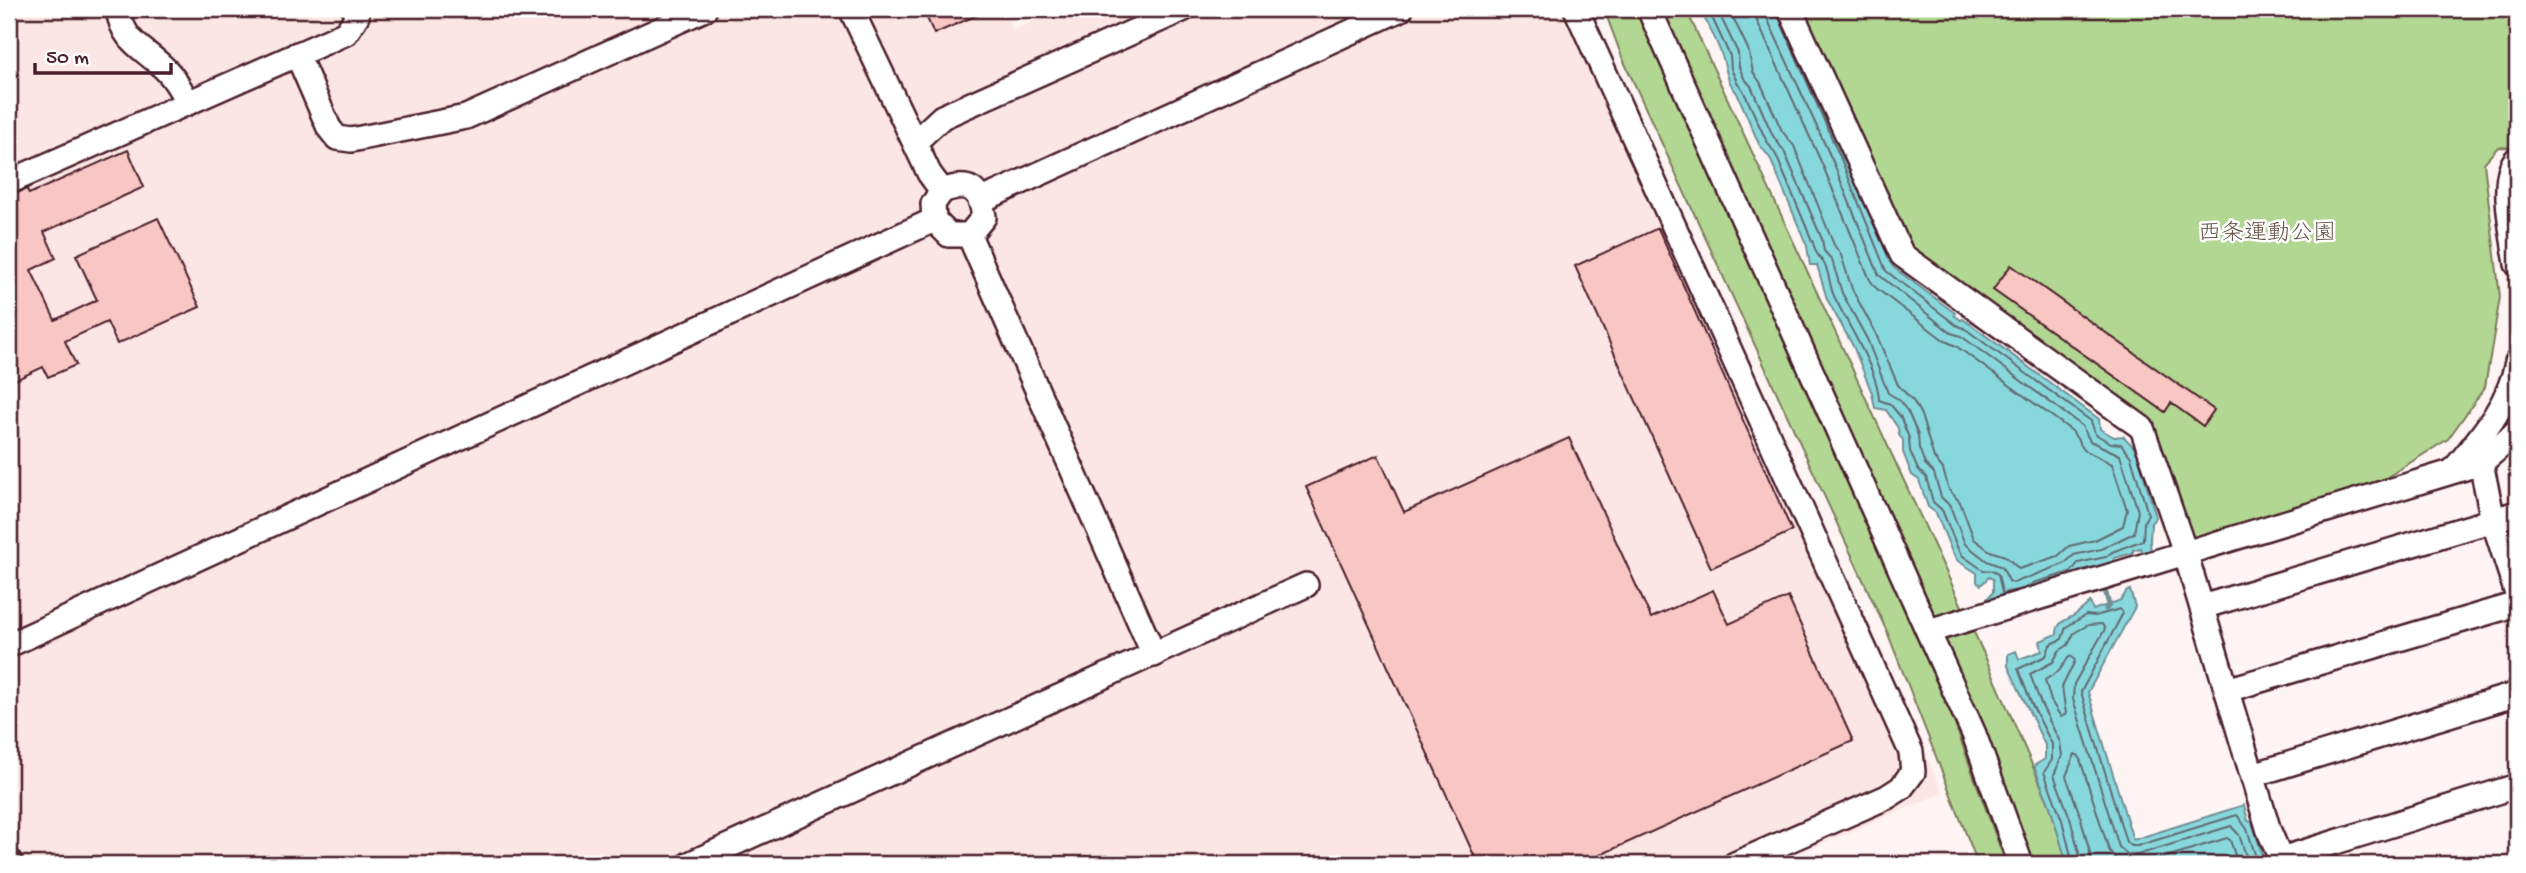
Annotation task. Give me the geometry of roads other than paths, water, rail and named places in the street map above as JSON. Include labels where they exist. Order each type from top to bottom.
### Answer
[{"type":"street","points":[[118,9],[120,23],[128,37],[176,80],[188,103]]},
{"type":"street","points":[[9,182],[346,33],[357,16],[354,9]]},
{"type":"street","points":[[297,54],[329,128],[337,138],[351,140],[467,117],[705,9]]},
{"type":"street","points":[[851,9],[929,173],[942,191]]},
{"type":"street","points":[[915,142],[942,117],[1184,9]]},
{"type":"street","points":[[982,200],[1401,9]]},
{"type":"street","points":[[1576,9],[1911,752],[1913,772],[1901,788],[1887,797],[1735,864]]},
{"type":"street","points":[[1649,9],[1974,734],[2021,864]]},
{"type":"street","points":[[1790,9],[1902,255],[2142,428],[2185,552],[2269,831],[2282,862],[2517,786]]},
{"type":"street","points":[[2517,159],[2510,170],[2508,194],[2517,264]]},
{"type":"street","points":[[957,185],[974,190],[982,200],[984,217],[969,235],[948,235],[934,220],[933,204],[942,191],[957,185]]},
{"type":"street","points":[[9,645],[934,220]]},
{"type":"street","points":[[969,235],[1154,655]]},
{"type":"street","points":[[2453,471],[2479,439],[2502,403],[2517,362]]},
{"type":"street","points":[[1929,631],[2481,463],[2517,432]]},
{"type":"street","points":[[2481,463],[2493,520],[2517,594]]},
{"type":"street","points":[[2202,607],[2517,513]]},
{"type":"street","points":[[689,864],[1306,585]]},
{"type":"street","points":[[2227,690],[2517,604]]},
{"type":"street","points":[[2253,775],[2517,694]]},
{"type":"water","points":[[1700,9],[1781,9],[1893,267],[1955,313],[1954,315],[2099,419],[2100,429],[2114,437],[2123,436],[2133,446],[2156,517],[2151,523],[2152,554],[2144,556],[2141,548],[2133,550],[2133,553],[2114,558],[2114,562],[2080,570],[2080,576],[1988,606],[1986,600],[1993,592],[1993,579],[1989,577],[1981,585],[1977,582],[1977,573],[1958,561],[1936,513],[1928,507],[1919,480],[1912,475],[1898,428],[1886,410],[1875,408],[1872,393],[1853,346],[1827,299],[1817,265],[1810,265],[1807,246],[1770,158],[1759,144]]},
{"type":"water","points":[[2130,590],[2135,607],[2088,692],[2133,840],[2244,805],[2265,864],[2067,864],[2050,806],[2035,769],[2035,765],[2045,759],[2045,745],[2008,666],[2008,654],[2016,651],[2019,659],[2042,651],[2040,641],[2057,634],[2061,623],[2090,602],[2093,610],[2121,600]]},
{"type":"waterway","points":[[2104,586],[2109,605],[2106,609]]},
{"type":"park label","name":"西条運動公園","points":[[2267,234]]}]
